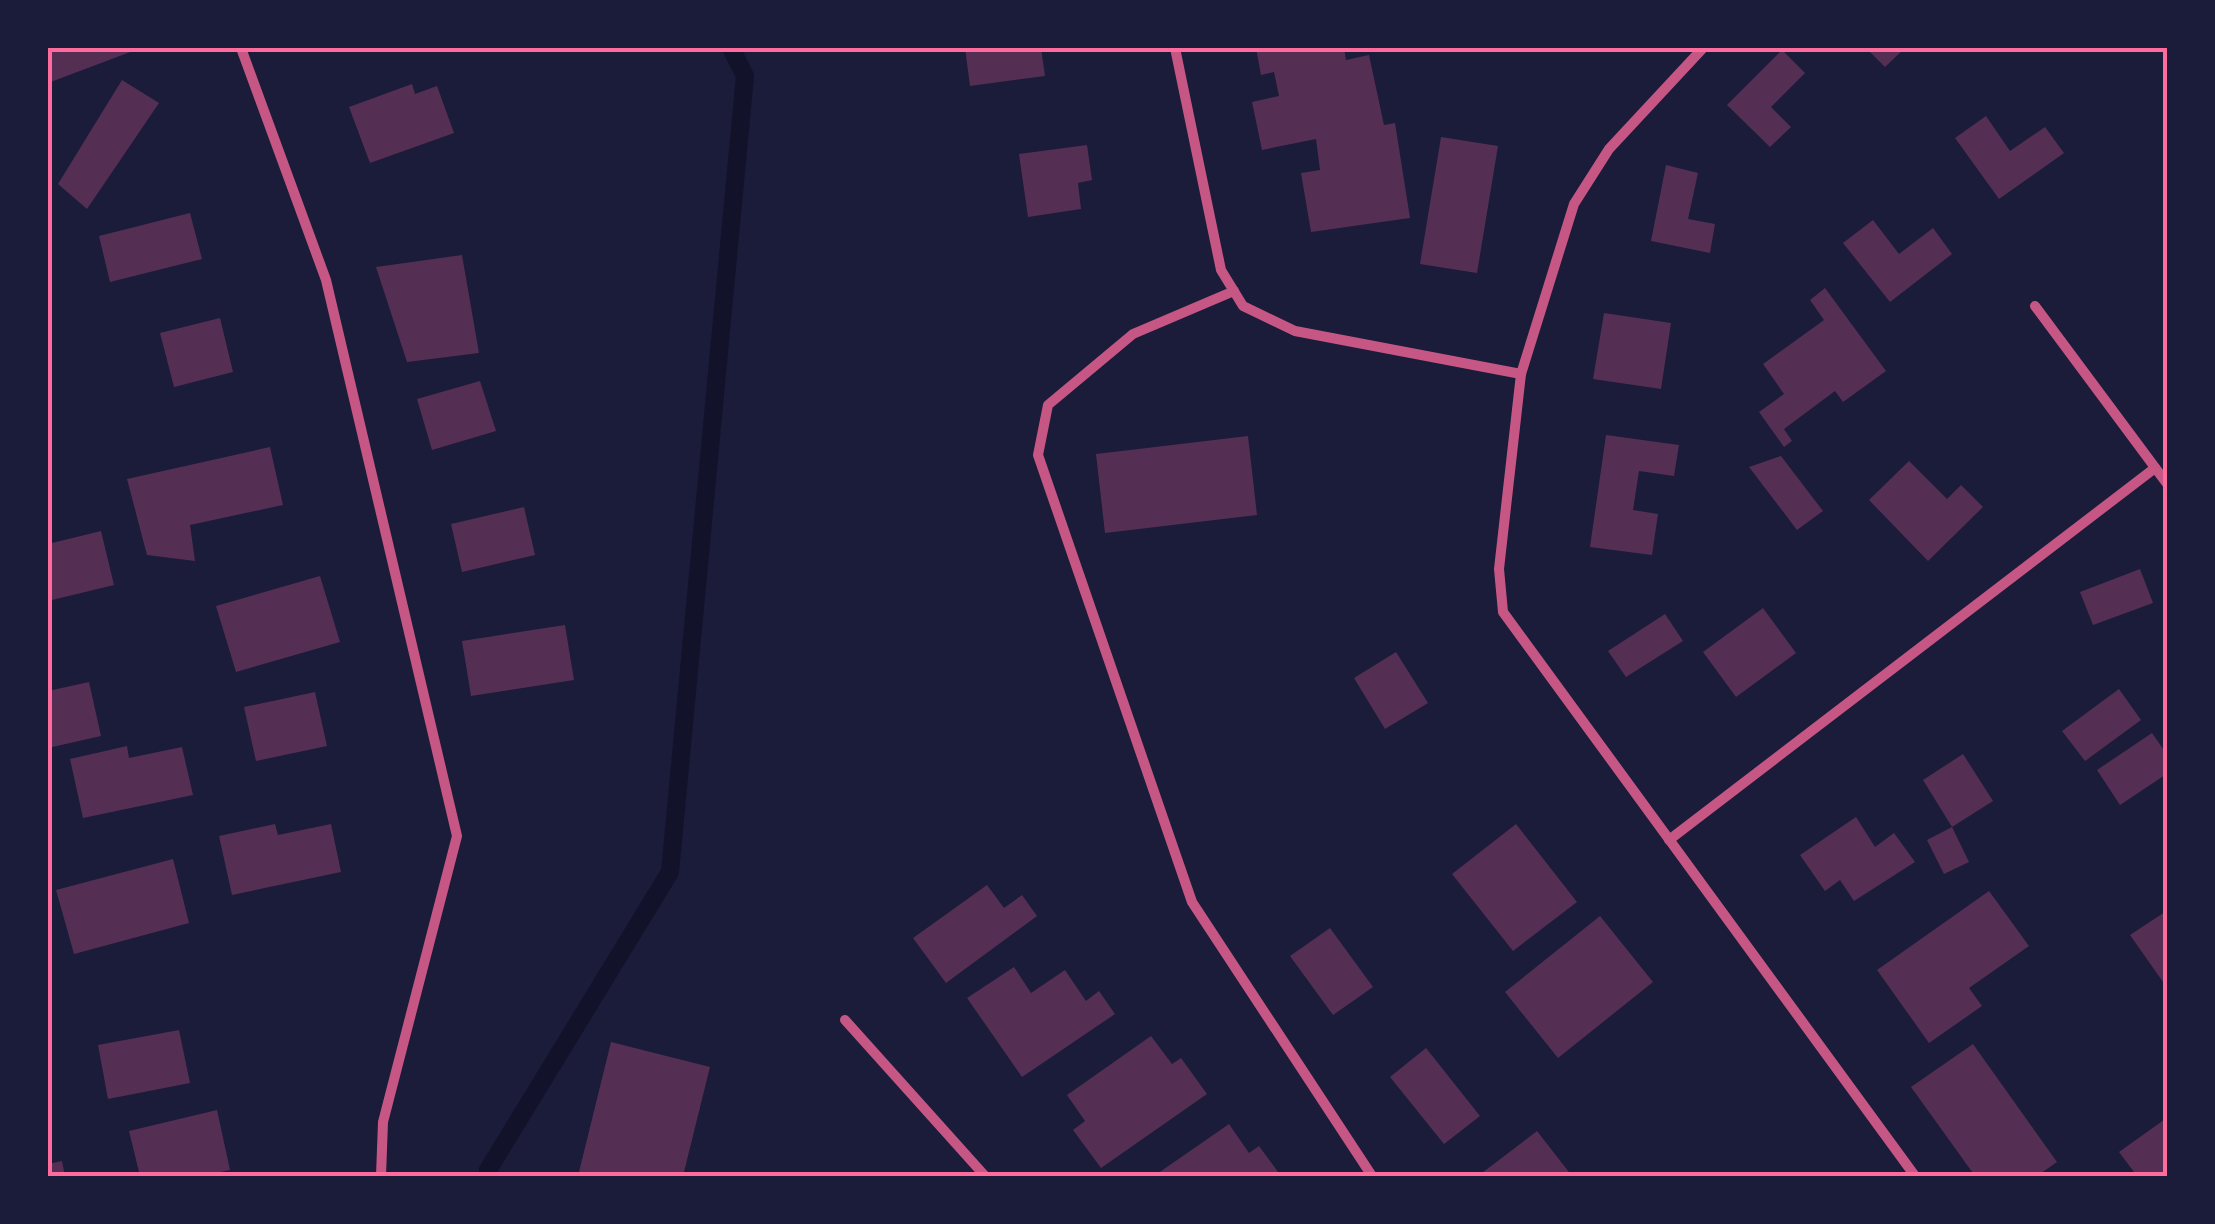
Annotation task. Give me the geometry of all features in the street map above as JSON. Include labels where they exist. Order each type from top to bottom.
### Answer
[{"type":"street","points":[[241,48],[326,280],[457,836],[383,1122],[381,1176]]},
{"type":"street","points":[[1175,48],[1221,270],[1244,306],[1295,331],[1521,374]]},
{"type":"street","points":[[1703,48],[1609,149],[1574,204],[1521,374],[1499,569],[1503,612],[1915,1176]]},
{"type":"street","points":[[1234,291],[1133,334],[1048,406],[1038,455],[1192,902],[1372,1176]]},
{"type":"street","points":[[2035,306],[2168,485]]},
{"type":"street","points":[[1669,840],[2155,468]]},
{"type":"street","points":[[846,1020],[985,1176]]},
{"type":"building","points":[[59,48],[141,48],[48,83],[48,55]]},
{"type":"building","points":[[965,48],[1041,48],[1045,76],[970,86]]},
{"type":"building","points":[[1256,48],[1344,48],[1346,60],[1369,55],[1384,125],[1395,123],[1410,218],[1311,232],[1301,173],[1320,170],[1316,139],[1262,150],[1252,102],[1279,96],[1274,72],[1261,75]]},
{"type":"building","points":[[1866,48],[1905,48],[1885,67]]},
{"type":"building","points":[[1782,50],[1805,73],[1771,107],[1791,127],[1770,147],[1727,105]]},
{"type":"building","points":[[122,80],[159,103],[87,209],[58,184]]},
{"type":"building","points":[[412,84],[415,94],[437,86],[454,133],[370,163],[349,107]]},
{"type":"building","points":[[1986,116],[2010,151],[2045,127],[2064,153],[1999,199],[1955,138]]},
{"type":"building","points":[[1441,137],[1498,146],[1477,273],[1420,264]]},
{"type":"building","points":[[1087,145],[1092,180],[1078,183],[1081,209],[1028,217],[1019,154]]},
{"type":"building","points":[[1666,165],[1698,173],[1688,219],[1715,224],[1710,253],[1651,241]]},
{"type":"building","points":[[190,213],[202,259],[110,282],[99,236]]},
{"type":"building","points":[[1873,220],[1899,254],[1933,228],[1952,254],[1890,302],[1843,243]]},
{"type":"building","points":[[462,255],[479,353],[407,362],[376,267]]},
{"type":"building","points":[[1825,288],[1886,371],[1843,402],[1835,391],[1784,429],[1792,441],[1784,447],[1759,412],[1784,394],[1763,364],[1824,320],[1810,300]]},
{"type":"building","points":[[1604,313],[1671,323],[1661,389],[1593,379]]},
{"type":"building","points":[[220,318],[233,372],[174,387],[160,333]]},
{"type":"building","points":[[480,381],[496,431],[432,450],[417,399]]},
{"type":"building","points":[[1606,435],[1679,445],[1674,476],[1639,471],[1633,510],[1658,514],[1652,555],[1590,547]]},
{"type":"building","points":[[1248,436],[1257,515],[1105,533],[1096,454]]},
{"type":"building","points":[[270,447],[283,505],[190,525],[195,561],[147,555],[127,479]]},
{"type":"building","points":[[1781,456],[1823,511],[1797,530],[1749,467]]},
{"type":"building","points":[[1909,461],[1947,499],[1961,485],[1983,507],[1928,561],[1869,500]]},
{"type":"building","points":[[524,507],[535,555],[462,572],[451,524]]},
{"type":"building","points":[[101,531],[114,585],[48,601],[48,544]]},
{"type":"building","points":[[2140,569],[2153,603],[2093,625],[2080,592]]},
{"type":"building","points":[[320,576],[340,642],[236,672],[216,606]]},
{"type":"building","points":[[1763,608],[1796,653],[1736,697],[1703,652]]},
{"type":"building","points":[[1665,614],[1683,641],[1626,677],[1608,651]]},
{"type":"building","points":[[565,625],[574,680],[471,696],[462,641]]},
{"type":"building","points":[[1396,652],[1428,703],[1385,729],[1354,678]]},
{"type":"building","points":[[89,682],[101,736],[48,748],[48,691]]},
{"type":"building","points":[[2119,689],[2141,720],[2085,761],[2062,731]]},
{"type":"building","points":[[315,692],[327,746],[256,761],[244,707]]},
{"type":"building","points":[[2152,733],[2168,756],[2168,773],[2120,805],[2097,770]]},
{"type":"building","points":[[127,746],[129,758],[182,747],[193,795],[83,818],[70,759]]},
{"type":"building","points":[[1963,754],[1993,801],[1952,827],[1923,780]]},
{"type":"building","points":[[1856,817],[1875,847],[1894,833],[1915,862],[1854,901],[1840,880],[1825,891],[1800,855]]},
{"type":"building","points":[[275,824],[278,835],[331,824],[341,872],[232,895],[219,836]]},
{"type":"building","points":[[1516,824],[1577,902],[1513,951],[1452,874]]},
{"type":"building","points":[[1952,827],[1969,862],[1944,874],[1927,840]]},
{"type":"building","points":[[173,859],[189,923],[74,954],[56,890]]},
{"type":"building","points":[[987,885],[1004,908],[1022,895],[1037,916],[946,983],[913,938]]},
{"type":"building","points":[[1989,891],[2029,946],[1969,988],[1982,1006],[1929,1043],[1877,970]]},
{"type":"building","points":[[2168,910],[2168,989],[2130,935]]},
{"type":"building","points":[[1600,916],[1653,982],[1558,1058],[1505,992]]},
{"type":"building","points":[[1330,928],[1373,987],[1333,1015],[1290,956]]},
{"type":"building","points":[[1014,967],[1031,993],[1065,970],[1086,1001],[1099,991],[1115,1014],[1022,1077],[967,998]]},
{"type":"building","points":[[179,1030],[190,1083],[108,1099],[98,1045]]},
{"type":"building","points":[[1151,1036],[1172,1064],[1181,1058],[1207,1094],[1101,1168],[1073,1130],[1085,1121],[1067,1095]]},
{"type":"building","points":[[611,1042],[710,1067],[683,1176],[578,1176]]},
{"type":"building","points":[[1973,1044],[2057,1162],[2037,1176],[1975,1176],[1911,1087]]},
{"type":"building","points":[[1426,1048],[1480,1116],[1444,1144],[1390,1077]]},
{"type":"building","points":[[217,1110],[230,1170],[201,1176],[140,1176],[129,1131]]},
{"type":"building","points":[[2168,1117],[2168,1176],[2137,1176],[2119,1152]]},
{"type":"building","points":[[1229,1124],[1249,1153],[1259,1146],[1281,1176],[1154,1176]]},
{"type":"building","points":[[1537,1131],[1572,1176],[1478,1176]]},
{"type":"building","points":[[62,1161],[65,1176],[48,1176],[48,1164]]},
{"type":"waterway","points":[[488,1176],[488,1170],[670,872],[745,76],[731,48]]}]
